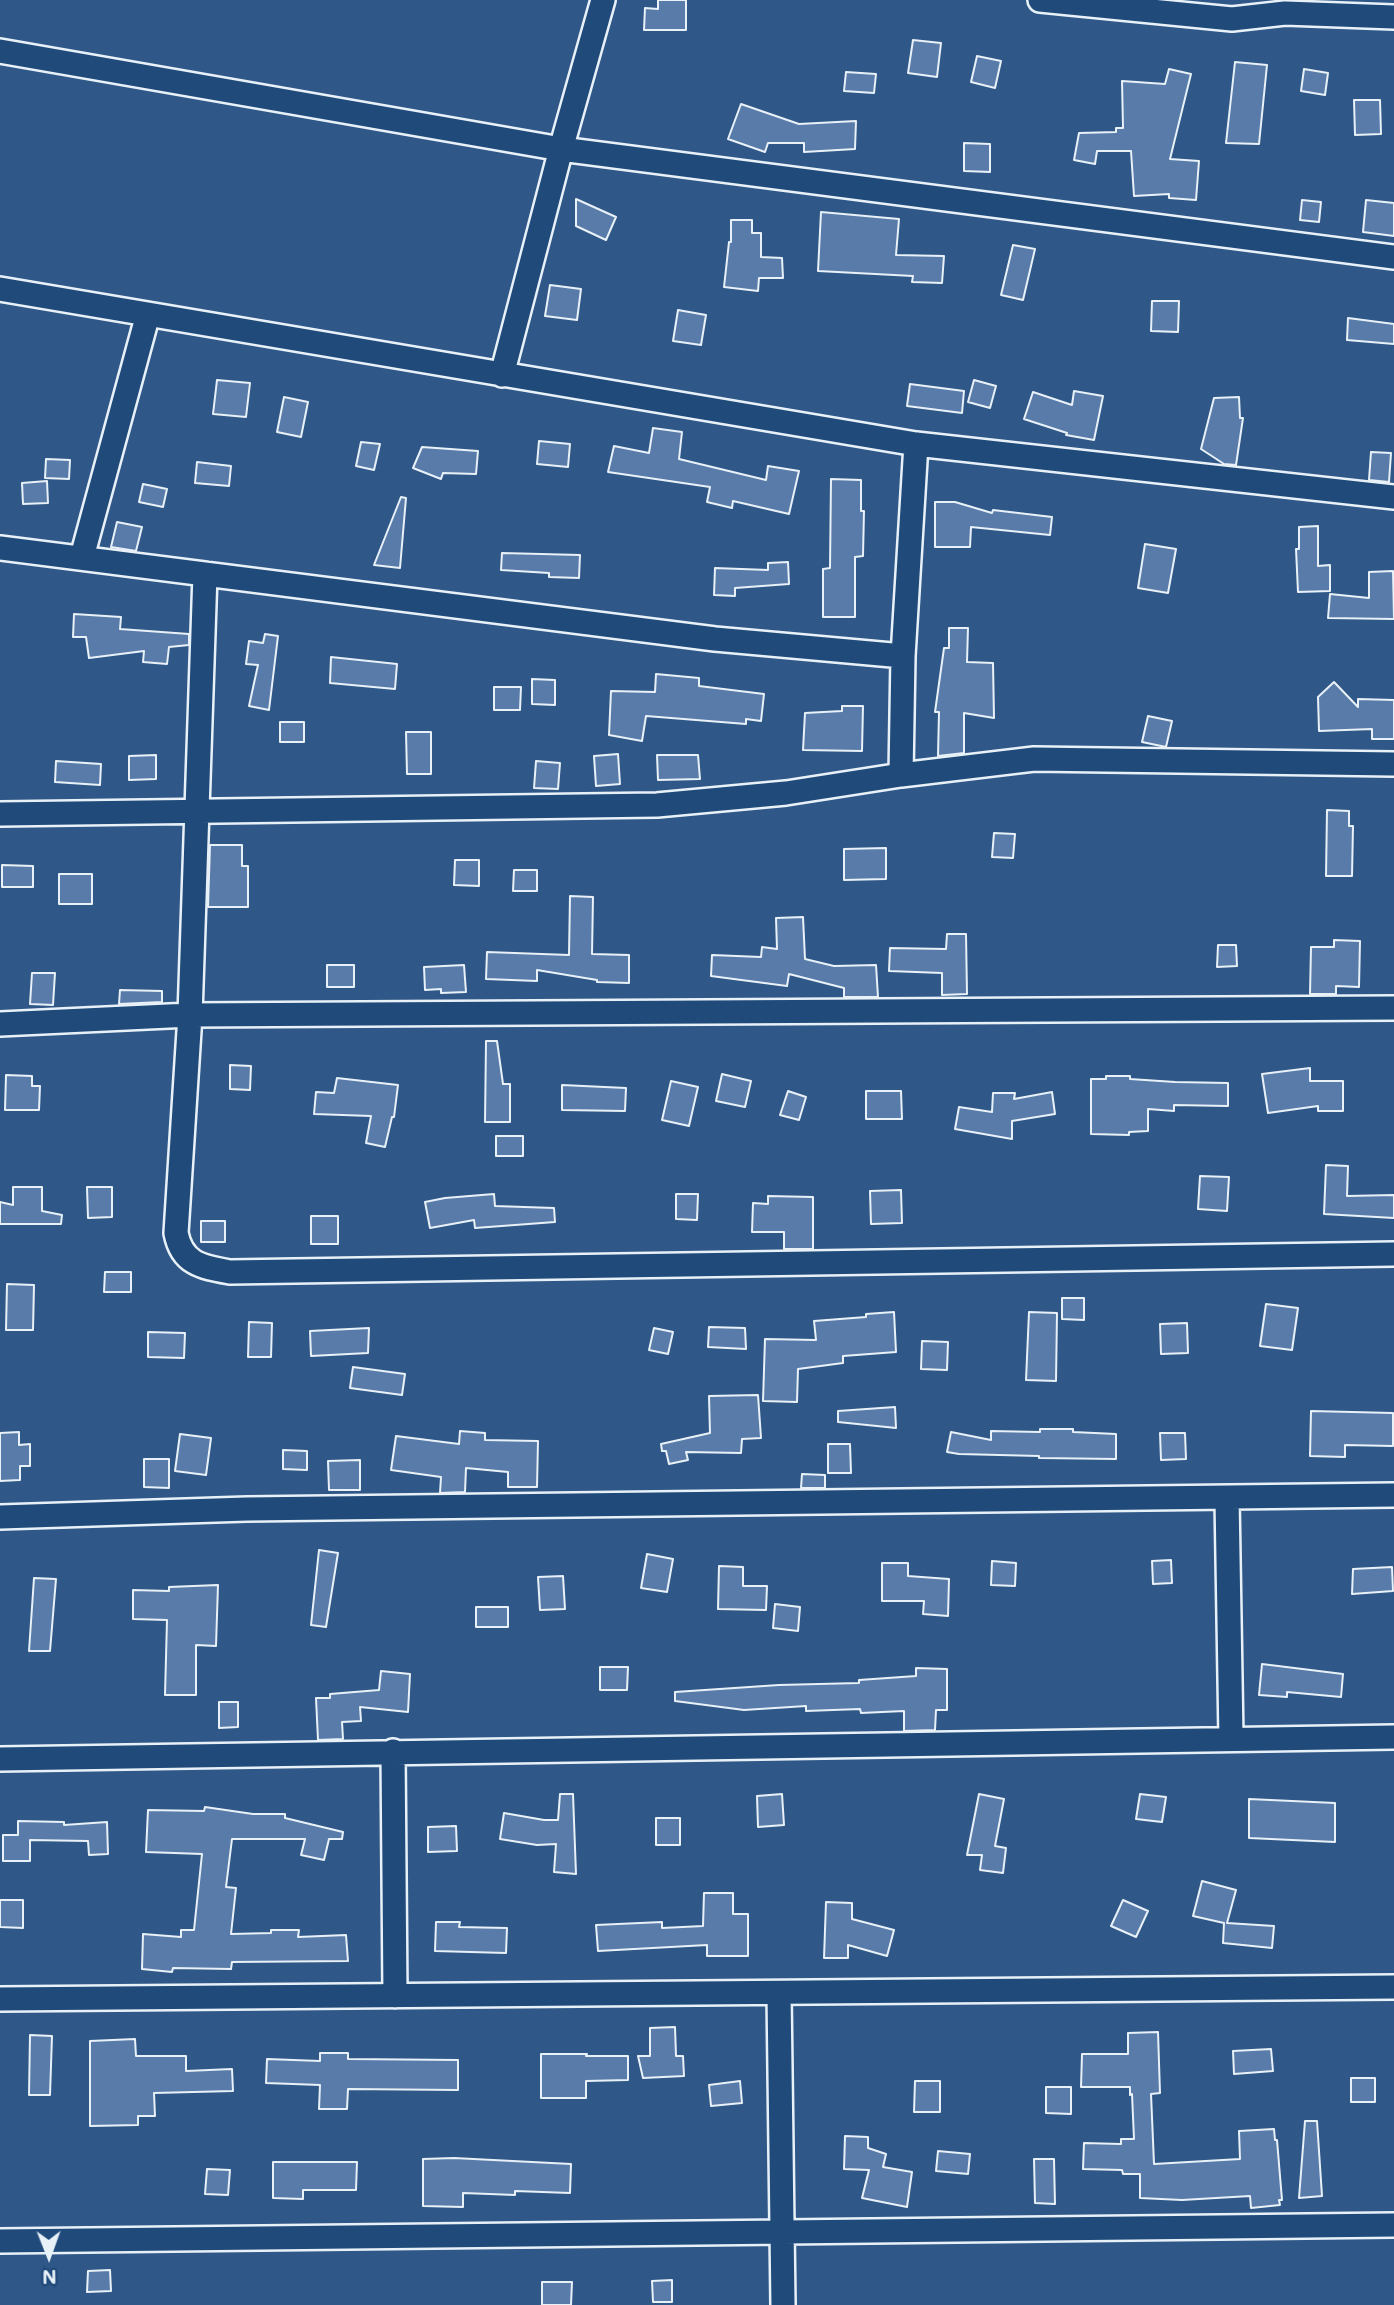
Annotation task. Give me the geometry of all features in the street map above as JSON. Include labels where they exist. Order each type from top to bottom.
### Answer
[{"type":"street","points":[[502,375],[603,0]]},
{"type":"street","points":[[1040,0],[1394,17]]},
{"type":"street","points":[[0,51],[561,149],[1394,257]]},
{"type":"street","points":[[0,289],[916,444],[1394,497]]},
{"type":"street","points":[[82,557],[148,314]]},
{"type":"street","points":[[901,775],[903,656],[916,444]]},
{"type":"street","points":[[0,548],[715,639],[903,656]]},
{"type":"street","points":[[205,574],[190,1015],[176,1233],[179,1249],[193,1262],[230,1272],[1394,1254]]},
{"type":"street","points":[[0,814],[657,805],[786,793],[901,775],[1034,759],[1394,764]]},
{"type":"street","points":[[0,1024],[190,1015],[1394,1008]]},
{"type":"street","points":[[0,1517],[247,1509],[1394,1495]]},
{"type":"street","points":[[1227,1498],[1231,1739]]},
{"type":"street","points":[[0,1759],[1394,1737]]},
{"type":"street","points":[[393,1751],[395,1996]]},
{"type":"street","points":[[0,1999],[1394,1987]]},
{"type":"street","points":[[779,1993],[783,2305]]},
{"type":"street","points":[[0,2241],[1394,2225]]},
{"type":"building","points":[[658,0],[686,0],[686,30],[644,30],[645,8],[658,9]]},
{"type":"building","points":[[913,40],[941,43],[937,77],[908,73]]},
{"type":"building","points":[[977,56],[1001,61],[995,88],[971,82]]},
{"type":"building","points":[[1235,62],[1267,65],[1259,144],[1226,143]]},
{"type":"building","points":[[1169,69],[1191,74],[1170,159],[1199,161],[1196,200],[1169,198],[1169,194],[1134,196],[1131,151],[1097,151],[1095,164],[1074,160],[1079,133],[1116,132],[1116,128],[1123,128],[1122,81],[1165,84]]},
{"type":"building","points":[[1304,69],[1328,73],[1325,95],[1301,91]]},
{"type":"building","points":[[846,72],[876,74],[874,93],[844,91]]},
{"type":"building","points":[[1354,100],[1380,100],[1381,134],[1355,135]]},
{"type":"building","points":[[741,104],[799,124],[856,121],[855,149],[804,152],[804,143],[768,143],[765,152],[728,139]]},
{"type":"building","points":[[964,143],[990,144],[990,172],[964,171]]},
{"type":"building","points":[[576,199],[616,217],[606,240],[576,226]]},
{"type":"building","points":[[1302,200],[1321,202],[1319,222],[1300,220]]},
{"type":"building","points":[[1366,200],[1394,203],[1394,236],[1363,232]]},
{"type":"building","points":[[821,212],[899,219],[896,255],[944,256],[942,283],[912,282],[913,276],[818,271]]},
{"type":"building","points":[[731,220],[752,220],[752,233],[761,233],[761,257],[782,258],[783,278],[759,278],[758,291],[724,287],[731,242]]},
{"type":"building","points":[[1013,245],[1035,249],[1023,300],[1001,295]]},
{"type":"building","points":[[550,285],[581,289],[577,320],[545,316]]},
{"type":"building","points":[[1152,301],[1179,301],[1178,332],[1151,331]]},
{"type":"building","points":[[678,310],[706,315],[701,345],[673,341]]},
{"type":"building","points":[[1348,318],[1394,324],[1394,344],[1347,340]]},
{"type":"building","points":[[217,380],[250,383],[246,417],[213,414]]},
{"type":"building","points":[[974,380],[996,386],[990,408],[968,402]]},
{"type":"building","points":[[910,384],[964,391],[962,413],[907,406]]},
{"type":"building","points":[[1074,391],[1103,396],[1094,440],[1066,435],[1067,433],[1024,419],[1033,392],[1072,405]]},
{"type":"building","points":[[284,397],[308,402],[301,437],[277,432]]},
{"type":"building","points":[[1239,397],[1240,418],[1243,418],[1236,465],[1224,464],[1201,449],[1214,398]]},
{"type":"building","points":[[653,428],[682,432],[679,459],[766,480],[768,466],[799,471],[789,514],[733,501],[732,508],[707,502],[710,487],[608,472],[614,446],[649,453]]},
{"type":"building","points":[[539,441],[570,444],[568,467],[537,464]]},
{"type":"building","points":[[361,442],[380,444],[374,470],[356,466]]},
{"type":"building","points":[[422,447],[478,451],[476,474],[443,473],[441,479],[413,468]]},
{"type":"building","points":[[1371,452],[1391,453],[1389,482],[1369,480]]},
{"type":"building","points":[[46,459],[70,460],[69,479],[45,478]]},
{"type":"building","points":[[197,462],[231,466],[229,486],[195,483]]},
{"type":"building","points":[[831,479],[861,480],[861,511],[864,511],[863,556],[855,557],[855,617],[823,617],[823,569],[830,568]]},
{"type":"building","points":[[47,481],[48,503],[23,504],[22,483]]},
{"type":"building","points":[[143,484],[167,489],[163,507],[139,502]]},
{"type":"building","points":[[401,497],[406,498],[400,568],[374,565]]},
{"type":"building","points":[[935,502],[955,502],[992,513],[993,510],[1052,517],[1050,535],[971,527],[970,547],[935,547]]},
{"type":"building","points":[[117,522],[142,527],[136,551],[111,547]]},
{"type":"building","points":[[1318,526],[1318,566],[1330,565],[1330,591],[1298,592],[1296,549],[1299,549],[1299,527]]},
{"type":"building","points":[[1145,544],[1176,549],[1168,593],[1138,588]]},
{"type":"building","points":[[502,553],[580,555],[579,578],[501,570]]},
{"type":"building","points":[[788,562],[789,584],[735,588],[735,596],[714,595],[715,568],[768,570],[768,563]]},
{"type":"building","points":[[1393,571],[1394,619],[1328,618],[1330,594],[1369,598],[1369,572]]},
{"type":"building","points":[[74,614],[121,617],[120,629],[189,634],[189,645],[169,647],[167,664],[143,662],[144,651],[89,658],[86,637],[73,637]]},
{"type":"building","points":[[949,628],[968,628],[967,662],[993,663],[994,718],[964,713],[964,753],[938,756],[939,712],[935,712],[944,648],[949,648]]},
{"type":"building","points":[[265,634],[278,636],[269,710],[249,706],[258,665],[246,664],[249,641],[263,643]]},
{"type":"building","points":[[331,657],[397,664],[395,689],[330,683]]},
{"type":"building","points":[[656,674],[699,678],[699,686],[764,694],[761,721],[746,719],[746,724],[646,716],[642,741],[609,735],[611,691],[655,692]]},
{"type":"building","points":[[532,679],[555,680],[555,705],[532,704]]},
{"type":"building","points":[[1334,682],[1358,707],[1358,699],[1394,700],[1394,739],[1372,739],[1372,729],[1319,731],[1318,697]]},
{"type":"building","points":[[494,687],[521,687],[520,710],[494,710]]},
{"type":"building","points":[[842,706],[863,706],[862,751],[803,750],[805,713],[842,711]]},
{"type":"building","points":[[1148,716],[1172,721],[1166,747],[1142,742]]},
{"type":"building","points":[[280,722],[304,722],[304,742],[280,742]]},
{"type":"building","points":[[406,732],[431,732],[431,774],[407,774]]},
{"type":"building","points":[[618,754],[620,784],[596,786],[594,756]]},
{"type":"building","points":[[156,755],[156,779],[129,780],[129,756]]},
{"type":"building","points":[[657,755],[698,755],[700,779],[658,780]]},
{"type":"building","points":[[56,761],[101,764],[100,785],[55,782]]},
{"type":"building","points":[[536,761],[560,763],[558,789],[534,788]]},
{"type":"building","points":[[1327,810],[1349,811],[1349,826],[1353,826],[1352,876],[1326,876]]},
{"type":"building","points":[[994,833],[1015,834],[1013,858],[992,857]]},
{"type":"building","points":[[210,845],[242,845],[242,866],[248,866],[248,907],[208,907]]},
{"type":"building","points":[[886,848],[886,879],[844,880],[844,849]]},
{"type":"building","points":[[455,860],[479,860],[479,886],[454,885]]},
{"type":"building","points":[[2,865],[33,866],[33,887],[2,887]]},
{"type":"building","points":[[514,870],[537,870],[537,891],[513,891]]},
{"type":"building","points":[[59,874],[92,874],[92,904],[59,904]]},
{"type":"building","points":[[570,896],[593,897],[592,954],[629,955],[629,983],[597,982],[537,970],[537,981],[486,979],[487,952],[569,955]]},
{"type":"building","points":[[803,917],[805,959],[834,966],[876,965],[878,997],[844,997],[844,988],[789,974],[787,986],[711,976],[712,955],[761,957],[762,947],[777,949],[776,918]]},
{"type":"building","points":[[947,934],[966,934],[967,994],[942,995],[942,973],[889,971],[890,948],[946,949]]},
{"type":"building","points":[[1334,940],[1360,941],[1359,987],[1336,986],[1336,994],[1310,994],[1311,947],[1334,947]]},
{"type":"building","points":[[1218,945],[1236,945],[1237,966],[1217,967]]},
{"type":"building","points":[[327,965],[354,965],[354,987],[327,987]]},
{"type":"building","points":[[464,965],[466,992],[441,993],[441,989],[425,990],[424,967]]},
{"type":"building","points":[[32,973],[55,973],[53,1005],[30,1004]]},
{"type":"building","points":[[120,990],[162,991],[162,1002],[119,1004]]},
{"type":"building","points":[[486,1041],[497,1041],[503,1084],[510,1084],[510,1122],[485,1122]]},
{"type":"building","points":[[230,1065],[251,1066],[250,1090],[230,1089]]},
{"type":"building","points":[[1310,1068],[1310,1081],[1343,1081],[1343,1111],[1318,1111],[1318,1106],[1268,1113],[1262,1074]]},
{"type":"building","points":[[722,1074],[751,1081],[745,1107],[716,1101]]},
{"type":"building","points":[[6,1075],[32,1076],[32,1086],[40,1086],[39,1110],[5,1110]]},
{"type":"building","points":[[1106,1076],[1228,1083],[1228,1106],[1174,1105],[1174,1111],[1148,1109],[1148,1131],[1129,1132],[1129,1135],[1091,1134],[1091,1079],[1106,1079]]},
{"type":"building","points":[[337,1078],[398,1085],[394,1117],[385,1147],[366,1143],[371,1116],[314,1114],[316,1092],[334,1093]]},
{"type":"building","points":[[671,1081],[698,1087],[689,1126],[662,1120]]},
{"type":"building","points":[[562,1085],[626,1088],[625,1111],[562,1110]]},
{"type":"building","points":[[788,1091],[806,1097],[799,1120],[780,1115]]},
{"type":"building","points":[[866,1091],[901,1091],[902,1119],[866,1119]]},
{"type":"building","points":[[1052,1092],[1055,1114],[1012,1121],[1012,1139],[955,1129],[959,1107],[992,1112],[993,1093],[1015,1093],[1014,1099]]},
{"type":"building","points":[[496,1136],[523,1136],[523,1156],[496,1156]]},
{"type":"building","points":[[1326,1165],[1348,1166],[1347,1196],[1394,1195],[1394,1218],[1324,1214]]},
{"type":"building","points":[[1200,1176],[1229,1177],[1227,1211],[1198,1209]]},
{"type":"building","points":[[13,1187],[42,1187],[42,1211],[62,1215],[61,1224],[0,1224],[0,1202],[13,1205]]},
{"type":"building","points":[[87,1187],[112,1187],[112,1217],[88,1218]]},
{"type":"building","points":[[901,1190],[902,1223],[871,1224],[870,1191]]},
{"type":"building","points":[[494,1194],[495,1206],[554,1208],[555,1222],[475,1228],[474,1220],[430,1228],[425,1202]]},
{"type":"building","points":[[676,1194],[698,1194],[697,1220],[676,1219]]},
{"type":"building","points":[[768,1196],[813,1197],[813,1249],[784,1249],[784,1232],[752,1232],[753,1203],[768,1204]]},
{"type":"building","points":[[311,1216],[338,1216],[338,1244],[311,1244]]},
{"type":"building","points":[[201,1221],[225,1221],[225,1242],[201,1242]]},
{"type":"building","points":[[105,1272],[131,1272],[131,1292],[104,1292]]},
{"type":"building","points":[[7,1284],[34,1285],[33,1330],[6,1330]]},
{"type":"building","points":[[1062,1298],[1084,1298],[1084,1320],[1062,1319]]},
{"type":"building","points":[[1266,1304],[1298,1308],[1292,1350],[1260,1346]]},
{"type":"building","points":[[894,1312],[896,1352],[843,1356],[843,1363],[798,1369],[797,1402],[763,1401],[765,1339],[816,1340],[814,1321]]},
{"type":"building","points":[[1029,1312],[1057,1313],[1056,1381],[1026,1380]]},
{"type":"building","points":[[249,1322],[272,1323],[271,1357],[248,1357]]},
{"type":"building","points":[[1187,1323],[1188,1353],[1161,1354],[1160,1324]]},
{"type":"building","points":[[709,1327],[745,1328],[746,1349],[708,1347]]},
{"type":"building","points":[[369,1328],[368,1353],[311,1356],[310,1331]]},
{"type":"building","points":[[654,1328],[673,1332],[668,1354],[649,1350]]},
{"type":"building","points":[[148,1332],[185,1333],[184,1358],[148,1357]]},
{"type":"building","points":[[922,1341],[948,1342],[947,1370],[921,1369]]},
{"type":"building","points":[[353,1367],[405,1374],[402,1395],[350,1388]]},
{"type":"building","points":[[758,1395],[761,1438],[742,1439],[741,1453],[686,1452],[688,1460],[669,1464],[661,1444],[710,1433],[709,1396]]},
{"type":"building","points":[[895,1407],[896,1428],[838,1422],[838,1411]]},
{"type":"building","points":[[1311,1411],[1393,1413],[1393,1446],[1345,1445],[1345,1457],[1310,1456]]},
{"type":"building","points":[[1040,1429],[1073,1429],[1073,1432],[1116,1434],[1116,1459],[1039,1458],[947,1452],[951,1432],[991,1440],[991,1431],[1040,1432]]},
{"type":"building","points":[[460,1431],[485,1433],[485,1440],[538,1441],[537,1487],[508,1487],[508,1472],[466,1468],[465,1492],[440,1493],[441,1477],[391,1470],[396,1436],[459,1444]]},
{"type":"building","points":[[19,1432],[19,1445],[30,1444],[30,1466],[20,1466],[20,1480],[0,1481],[0,1433]]},
{"type":"building","points":[[1160,1433],[1185,1433],[1186,1459],[1161,1460]]},
{"type":"building","points":[[180,1434],[211,1438],[206,1475],[175,1471]]},
{"type":"building","points":[[828,1444],[850,1444],[851,1473],[828,1473]]},
{"type":"building","points":[[283,1450],[307,1451],[307,1470],[283,1469]]},
{"type":"building","points":[[144,1459],[169,1459],[169,1488],[144,1487]]},
{"type":"building","points":[[360,1460],[360,1490],[329,1490],[328,1461]]},
{"type":"building","points":[[802,1474],[825,1475],[825,1488],[801,1488]]},
{"type":"building","points":[[319,1550],[338,1553],[326,1627],[311,1625]]},
{"type":"building","points":[[647,1554],[673,1559],[667,1592],[641,1588]]},
{"type":"building","points":[[1171,1560],[1172,1583],[1153,1584],[1152,1561]]},
{"type":"building","points":[[992,1561],[1016,1563],[1015,1586],[991,1585]]},
{"type":"building","points":[[882,1563],[908,1563],[908,1576],[949,1579],[948,1616],[923,1614],[924,1601],[882,1601]]},
{"type":"building","points":[[719,1566],[743,1567],[743,1586],[767,1586],[766,1610],[718,1609]]},
{"type":"building","points":[[1392,1567],[1393,1591],[1352,1594],[1353,1569]]},
{"type":"building","points":[[563,1576],[565,1609],[540,1610],[538,1577]]},
{"type":"building","points":[[34,1578],[56,1579],[50,1651],[29,1651]]},
{"type":"building","points":[[218,1585],[216,1646],[196,1645],[196,1695],[165,1695],[167,1620],[133,1619],[133,1590],[169,1591],[169,1587]]},
{"type":"building","points":[[775,1604],[800,1607],[798,1631],[773,1628]]},
{"type":"building","points":[[476,1607],[508,1607],[508,1627],[476,1627]]},
{"type":"building","points":[[1262,1664],[1343,1674],[1341,1697],[1287,1692],[1287,1697],[1259,1695]]},
{"type":"building","points":[[600,1667],[628,1667],[627,1690],[600,1690]]},
{"type":"building","points":[[916,1668],[947,1669],[947,1710],[936,1710],[935,1730],[904,1731],[904,1711],[806,1711],[806,1706],[744,1710],[675,1701],[675,1692],[859,1683],[859,1680],[916,1676]]},
{"type":"building","points":[[381,1671],[410,1674],[408,1712],[360,1707],[361,1721],[342,1722],[343,1739],[318,1740],[316,1698],[330,1698],[330,1694],[379,1690]]},
{"type":"building","points":[[219,1702],[238,1702],[238,1727],[219,1728]]},
{"type":"building","points":[[560,1794],[573,1794],[576,1874],[554,1872],[556,1844],[537,1845],[500,1839],[504,1813],[558,1820]]},
{"type":"building","points":[[782,1794],[784,1825],[758,1827],[757,1796]]},
{"type":"building","points":[[979,1794],[1004,1799],[995,1846],[1006,1848],[1003,1873],[980,1870],[982,1855],[967,1855]]},
{"type":"building","points":[[1140,1794],[1166,1797],[1162,1822],[1136,1819]]},
{"type":"building","points":[[1249,1799],[1335,1803],[1335,1842],[1249,1838]]},
{"type":"building","points":[[205,1807],[253,1814],[285,1814],[285,1818],[343,1832],[342,1839],[329,1839],[324,1860],[301,1855],[305,1839],[232,1839],[226,1887],[236,1888],[231,1934],[299,1930],[298,1937],[346,1935],[348,1961],[232,1962],[231,1969],[173,1968],[172,1972],[142,1969],[143,1934],[181,1937],[181,1930],[194,1930],[202,1854],[146,1852],[148,1810],[204,1811]]},
{"type":"building","points":[[656,1818],[680,1818],[680,1845],[656,1845]]},
{"type":"building","points":[[18,1821],[64,1822],[64,1825],[107,1822],[108,1854],[89,1855],[88,1841],[30,1840],[30,1861],[3,1861],[3,1835],[18,1835]]},
{"type":"building","points":[[456,1826],[457,1851],[428,1852],[428,1827]]},
{"type":"building","points":[[1202,1881],[1236,1890],[1227,1923],[1274,1926],[1272,1948],[1223,1943],[1224,1923],[1193,1916]]},
{"type":"building","points":[[704,1893],[733,1893],[733,1914],[748,1914],[748,1956],[707,1956],[707,1945],[598,1951],[596,1925],[662,1922],[662,1928],[703,1926]]},
{"type":"building","points":[[0,1900],[23,1900],[23,1928],[0,1927]]},
{"type":"building","points":[[1123,1900],[1148,1911],[1136,1937],[1111,1926]]},
{"type":"building","points":[[826,1902],[852,1903],[852,1919],[894,1930],[887,1956],[848,1945],[848,1958],[824,1958]]},
{"type":"building","points":[[436,1922],[460,1922],[459,1927],[507,1928],[506,1953],[435,1951]]},
{"type":"building","points":[[675,2027],[676,2056],[683,2056],[684,2076],[643,2078],[638,2056],[650,2056],[650,2028]]},
{"type":"building","points":[[1158,2032],[1160,2093],[1151,2094],[1154,2164],[1240,2159],[1239,2131],[1274,2129],[1282,2200],[1279,2200],[1280,2205],[1251,2208],[1250,2196],[1182,2200],[1140,2198],[1140,2174],[1123,2174],[1122,2170],[1083,2169],[1084,2143],[1121,2144],[1121,2139],[1134,2139],[1130,2087],[1081,2087],[1082,2054],[1128,2054],[1128,2033]]},
{"type":"building","points":[[30,2035],[52,2036],[50,2095],[29,2095]]},
{"type":"building","points":[[135,2039],[136,2056],[186,2056],[186,2071],[232,2069],[233,2091],[154,2093],[155,2116],[138,2116],[138,2125],[90,2126],[90,2041]]},
{"type":"building","points":[[1271,2049],[1273,2071],[1234,2074],[1233,2051]]},
{"type":"building","points":[[320,2053],[348,2053],[348,2059],[458,2060],[458,2090],[348,2089],[347,2109],[319,2109],[320,2085],[266,2083],[267,2059],[320,2061]]},
{"type":"building","points":[[541,2054],[628,2056],[628,2080],[586,2081],[586,2098],[541,2098]]},
{"type":"building","points":[[1351,2078],[1375,2078],[1375,2102],[1351,2102]]},
{"type":"building","points":[[740,2081],[742,2103],[711,2106],[709,2085]]},
{"type":"building","points":[[915,2081],[940,2081],[940,2112],[914,2112]]},
{"type":"building","points":[[1046,2087],[1071,2087],[1071,2114],[1046,2113]]},
{"type":"building","points":[[1305,2121],[1317,2121],[1322,2196],[1299,2198]]},
{"type":"building","points":[[845,2136],[868,2137],[868,2148],[886,2154],[883,2167],[912,2172],[907,2207],[862,2198],[869,2170],[844,2169]]},
{"type":"building","points":[[938,2151],[970,2154],[968,2174],[936,2171]]},
{"type":"building","points":[[423,2159],[571,2164],[570,2193],[463,2193],[463,2207],[423,2206]]},
{"type":"building","points":[[1034,2159],[1054,2159],[1055,2204],[1035,2203]]},
{"type":"building","points":[[273,2162],[357,2162],[356,2190],[303,2190],[303,2199],[273,2198]]},
{"type":"building","points":[[207,2169],[230,2170],[228,2195],[205,2194]]},
{"type":"building","points":[[110,2270],[111,2291],[87,2292],[88,2271]]},
{"type":"building","points":[[672,2280],[672,2302],[653,2302],[652,2281]]},
{"type":"building","points":[[542,2282],[572,2282],[571,2305],[542,2305]]}]
